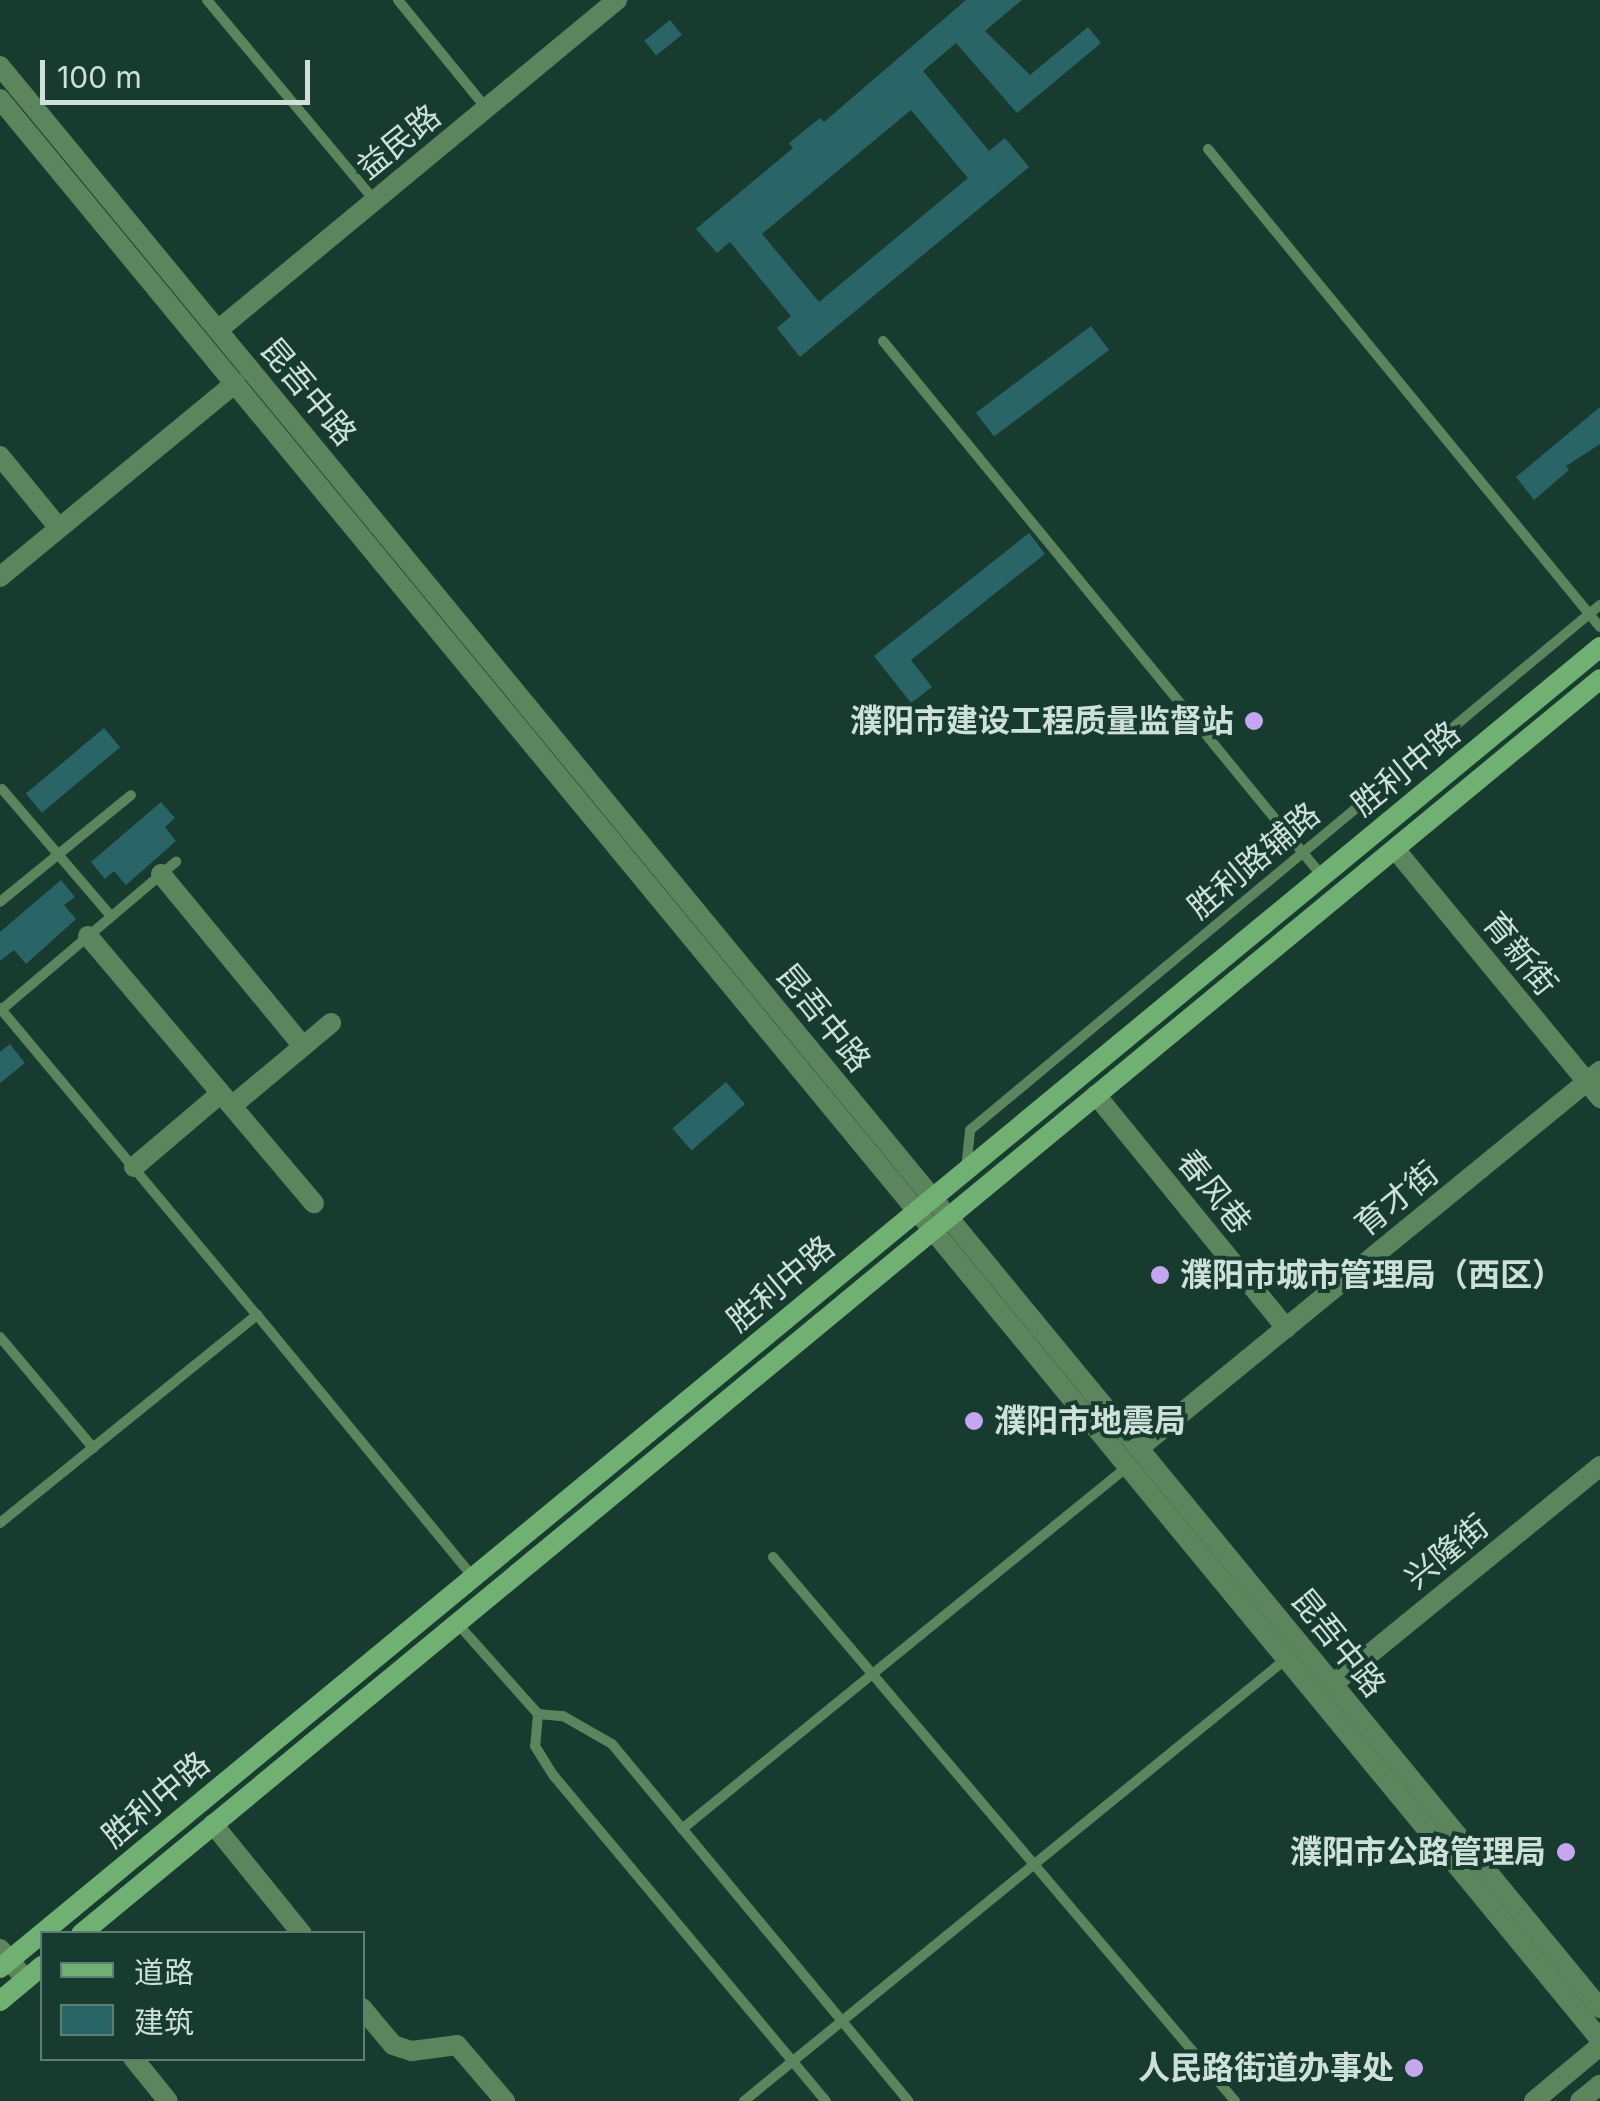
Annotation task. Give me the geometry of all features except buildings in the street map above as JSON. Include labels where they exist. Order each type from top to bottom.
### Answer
[{"type":"main road","name":"胜利中路","points":[[3,1959],[473,1577],[1600,647]]},
{"type":"main road","name":"胜利中路","points":[[85,1931],[1600,680]]},
{"type":"main road","points":[[0,2001],[37,1978]]},
{"type":"street","name":"益民路","points":[[218,330],[608,3]]},
{"type":"street","name":"昆吾中路","points":[[0,66],[924,1204],[1127,1467],[1600,2043]]},
{"type":"street","name":"昆吾中路","points":[[0,98],[924,1204]]},
{"type":"street","points":[[0,577],[235,383]]},
{"type":"street","points":[[0,456],[59,528]]},
{"type":"street","name":"育新街","points":[[1395,849],[1596,1084]]},
{"type":"street","points":[[169,868],[303,1046]]},
{"type":"street","points":[[88,936],[314,1203]]},
{"type":"street","points":[[134,1167],[332,1023]]},
{"type":"street","name":"育才街","points":[[1138,1448],[1596,1084]]},
{"type":"street","name":"春风巷","points":[[1096,1095],[1286,1328]]},
{"type":"street","name":"昆吾中路","points":[[940,1224],[1138,1448],[1600,2008]]},
{"type":"street","name":"兴隆街","points":[[1333,1684],[1600,1466]]},
{"type":"street","points":[[213,1824],[300,1931]]},
{"type":"street","points":[[3,1959],[37,1978]]},
{"type":"street","points":[[365,2012],[393,2045],[412,2050],[457,2045],[505,2101]]},
{"type":"street","points":[[1534,2101],[1600,2043]]},
{"type":"street","points":[[135,2061],[168,2101]]},
{"type":"street","points":[[1580,2101],[1600,2085]]},
{"type":"lane","points":[[207,0],[375,201]]},
{"type":"lane","points":[[398,0],[486,109]]},
{"type":"lane","points":[[1208,149],[1600,627]]},
{"type":"lane","points":[[883,341],[1322,876]]},
{"type":"lane","name":"胜利路辅路","points":[[966,1170],[970,1130],[1600,605]]},
{"type":"lane","points":[[2,788],[111,916]]},
{"type":"lane","points":[[0,902],[130,795]]},
{"type":"lane","points":[[169,868],[0,1009],[473,1577]]},
{"type":"lane","points":[[0,1523],[257,1315]]},
{"type":"lane","points":[[0,1337],[92,1448]]},
{"type":"lane","points":[[682,1829],[1127,1467]]},
{"type":"lane","points":[[773,1558],[1235,2101]]},
{"type":"lane","points":[[457,1622],[538,1714],[564,1716],[612,1744],[908,2101]]},
{"type":"lane","points":[[744,2101],[1286,1659]]},
{"type":"lane","points":[[538,1714],[536,1746],[554,1776],[826,2101]]},
{"type":"place","name":"濮阳市建设工程质量监督站","points":[[1254,721]]},
{"type":"place","name":"濮阳市城市管理局（西区）","points":[[1160,1275]]},
{"type":"place","name":"濮阳市地震局","points":[[974,1421]]},
{"type":"place","name":"濮阳市公路管理局","points":[[1566,1852]]},
{"type":"place","name":"人民路街道办事处","points":[[1414,2068]]}]
